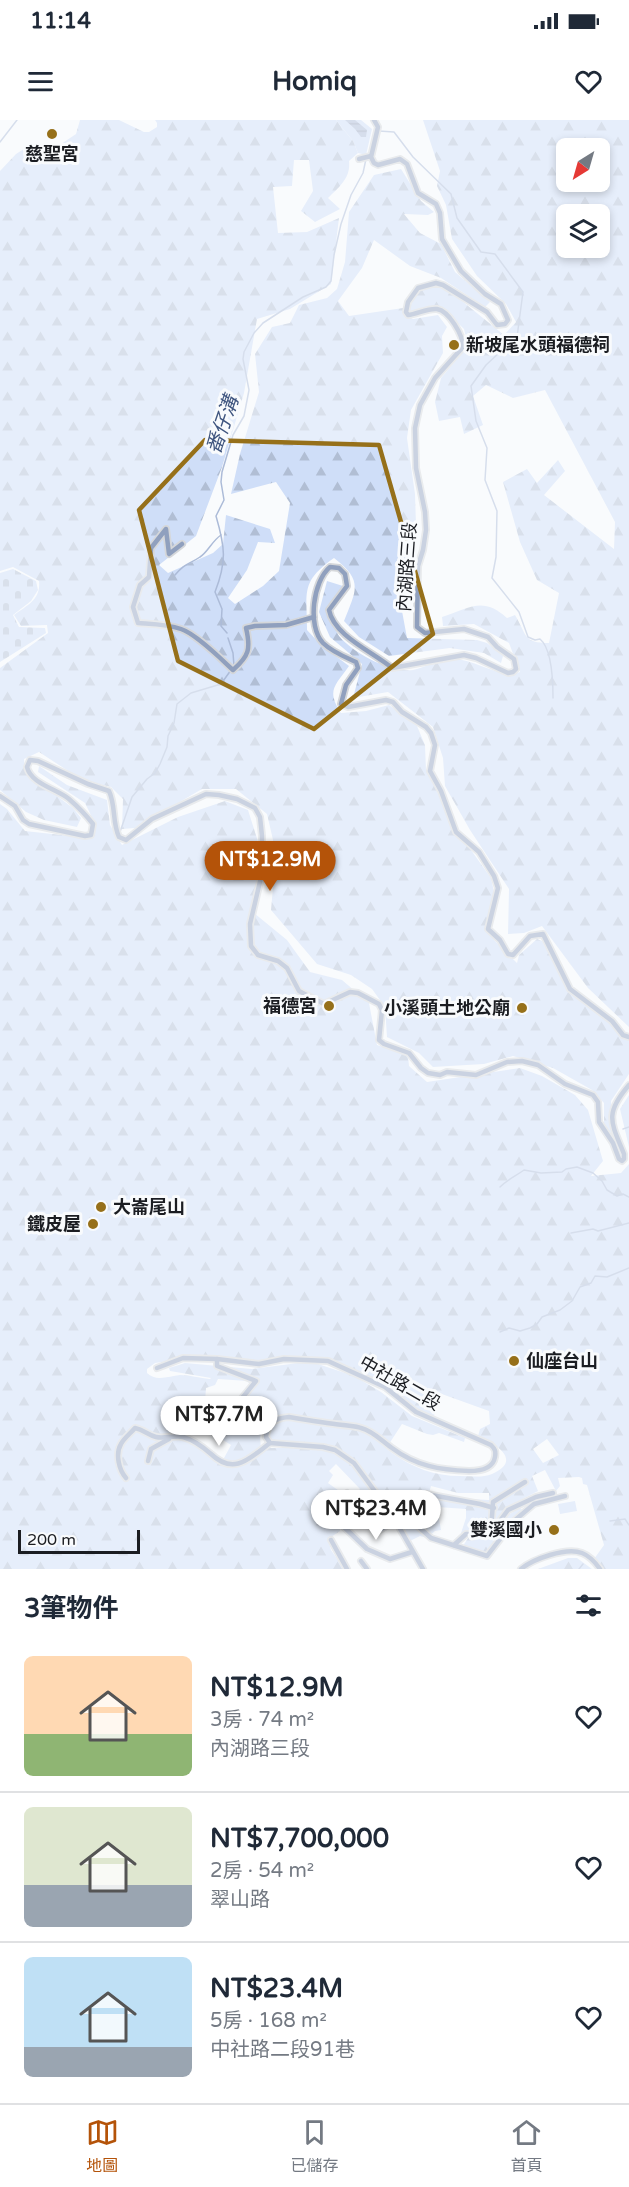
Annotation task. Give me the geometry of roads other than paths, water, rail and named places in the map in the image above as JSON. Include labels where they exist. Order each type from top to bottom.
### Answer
[{"type":"street","points":[[359,159],[371,156],[377,131],[374,120]]},
{"type":"street","name":"內湖路三段","points":[[371,156],[374,163],[378,165],[400,159],[406,162],[418,193],[436,204],[440,213],[442,239],[461,272],[485,294],[501,304],[506,311],[508,320],[505,324],[497,325],[487,312],[436,283],[418,288],[408,302],[406,312],[412,315],[435,309],[443,311],[457,327],[463,342],[463,347],[435,378],[420,405],[415,428],[416,468],[425,512],[426,530],[418,566],[417,627],[425,633],[464,629],[488,637],[497,647],[514,659],[516,669],[508,673],[464,655],[392,668],[343,633],[331,620],[329,610],[348,586],[345,574],[339,568],[330,567],[326,570],[318,585],[314,617],[322,642],[338,654],[356,663],[358,668],[346,685],[341,704],[348,707],[386,700],[393,702],[402,712],[432,733],[435,745],[430,771],[441,791],[456,832],[483,856],[498,888],[488,929],[500,940],[508,954],[513,955],[530,936],[543,934],[570,989],[612,1021],[623,1035],[629,1037]]},
{"type":"street","points":[[182,544],[169,554],[166,529],[151,548],[150,577],[140,585],[133,608],[138,623],[182,629],[233,669],[244,660],[250,644],[246,628],[286,625],[314,617]]},
{"type":"street","points":[[0,796],[15,806],[29,824],[85,836],[92,835],[93,824],[68,798],[41,783],[28,772],[27,767],[30,760],[38,761],[56,771],[109,791],[113,800],[114,826],[119,837],[126,840],[152,819],[206,794],[237,799],[250,805],[258,813],[262,836],[262,873],[250,924],[251,946],[258,955],[278,961],[287,968],[299,991],[323,1004],[350,992],[358,993],[378,1004],[382,1010],[379,1041],[409,1053],[420,1068],[428,1073],[440,1076],[447,1072],[476,1075],[507,1062],[522,1061],[538,1065],[565,1084],[593,1095],[598,1102],[599,1122],[622,1161],[624,1155],[613,1128],[611,1115],[629,1085]]},
{"type":"street","name":"中社路二段","points":[[157,1368],[183,1359],[217,1359],[260,1364],[284,1359],[301,1359],[334,1363],[385,1388],[416,1412],[491,1445],[495,1455],[491,1465],[482,1470],[436,1469],[422,1466],[364,1429],[289,1417],[278,1418],[268,1427],[266,1437],[270,1443]]},
{"type":"street","points":[[217,1359],[217,1366],[256,1382],[234,1408],[218,1406]]},
{"type":"street","points":[[126,1478],[120,1472],[118,1458],[120,1444],[135,1428],[146,1430],[154,1437],[174,1438]]},
{"type":"street","points":[[148,1461],[151,1449],[162,1441],[182,1437],[202,1446],[219,1461],[232,1466],[248,1460],[270,1443],[335,1450],[360,1469],[374,1493],[396,1520],[423,1569]]},
{"type":"street","points":[[490,1534],[493,1502],[525,1482]]},
{"type":"street","points":[[347,1493],[363,1516],[378,1531],[396,1520]]},
{"type":"street","points":[[490,1534],[507,1510],[536,1497],[553,1493]]},
{"type":"street","points":[[426,1494],[494,1508]]},
{"type":"street","points":[[391,1513],[402,1512],[426,1534],[487,1556],[514,1521],[534,1504],[565,1496]]},
{"type":"street","points":[[355,1522],[363,1516]]},
{"type":"street","points":[[344,1527],[367,1549],[390,1559],[412,1551]]},
{"type":"street","points":[[454,1545],[466,1534],[490,1534]]},
{"type":"street","points":[[331,1540],[347,1569]]},
{"type":"street","points":[[521,1569],[543,1558],[575,1551],[590,1557],[600,1569]]},
{"type":"street","points":[[361,1561],[367,1569]]},
{"type":"waterway","points":[[0,142],[17,120]]},
{"type":"waterway","name":"番仔溝","points":[[379,131],[394,132],[413,157],[451,194],[457,218],[481,252],[495,254],[523,292],[517,337],[504,349]]},
{"type":"waterway","name":"番仔溝","points":[[227,633],[221,626],[222,609],[215,592],[223,563],[221,537],[216,516],[224,500],[222,472],[233,435],[244,416],[249,390],[243,359],[244,352],[254,333],[263,323],[303,297],[326,287],[331,281],[341,224],[351,195],[363,173],[366,159]]},
{"type":"waterway","name":"番仔溝","points":[[500,352],[486,365],[471,386],[476,421],[487,448],[485,480],[497,511],[496,557],[492,578],[519,612],[528,637],[535,640],[540,639],[544,644],[551,667],[553,698]]},
{"type":"waterway","points":[[175,575],[184,566],[203,555],[221,535]]},
{"type":"waterway","points":[[228,638],[234,666]]},
{"type":"waterway","points":[[120,832],[132,797],[155,773],[160,764],[174,723],[177,704],[191,693],[221,684],[231,670]]},
{"type":"waterway","points":[[623,1129],[629,1127]]},
{"type":"waterway","points":[[500,1187],[524,1170],[541,1173],[562,1172],[577,1167],[593,1173],[602,1181],[607,1190],[617,1196],[623,1194],[629,1197]]},
{"type":"waterway","points":[[571,1233],[593,1229],[598,1231],[629,1223]]},
{"type":"waterway","points":[[500,1332],[509,1328],[520,1331],[530,1328],[542,1317],[560,1310],[572,1301],[580,1287],[591,1283],[595,1276],[607,1277],[629,1268]]},
{"type":"waterway","points":[[610,1521],[625,1519],[629,1525]]},
{"type":"waterway","points":[[579,1569],[583,1564]]},
{"type":"place","name":"慈聖宮","points":[[52,134]]},
{"type":"place","name":"新坡尾水頭福德祠","points":[[454,345]]},
{"type":"place","name":"福德宮","points":[[329,1006]]},
{"type":"place","name":"小溪頭土地公廟","points":[[522,1008]]},
{"type":"place","name":"大崙尾山","points":[[101,1207]]},
{"type":"place","name":"鐵皮屋","points":[[93,1224]]},
{"type":"place","name":"仙座台山","points":[[514,1361]]},
{"type":"place","name":"雙溪國小","points":[[554,1530]]}]
